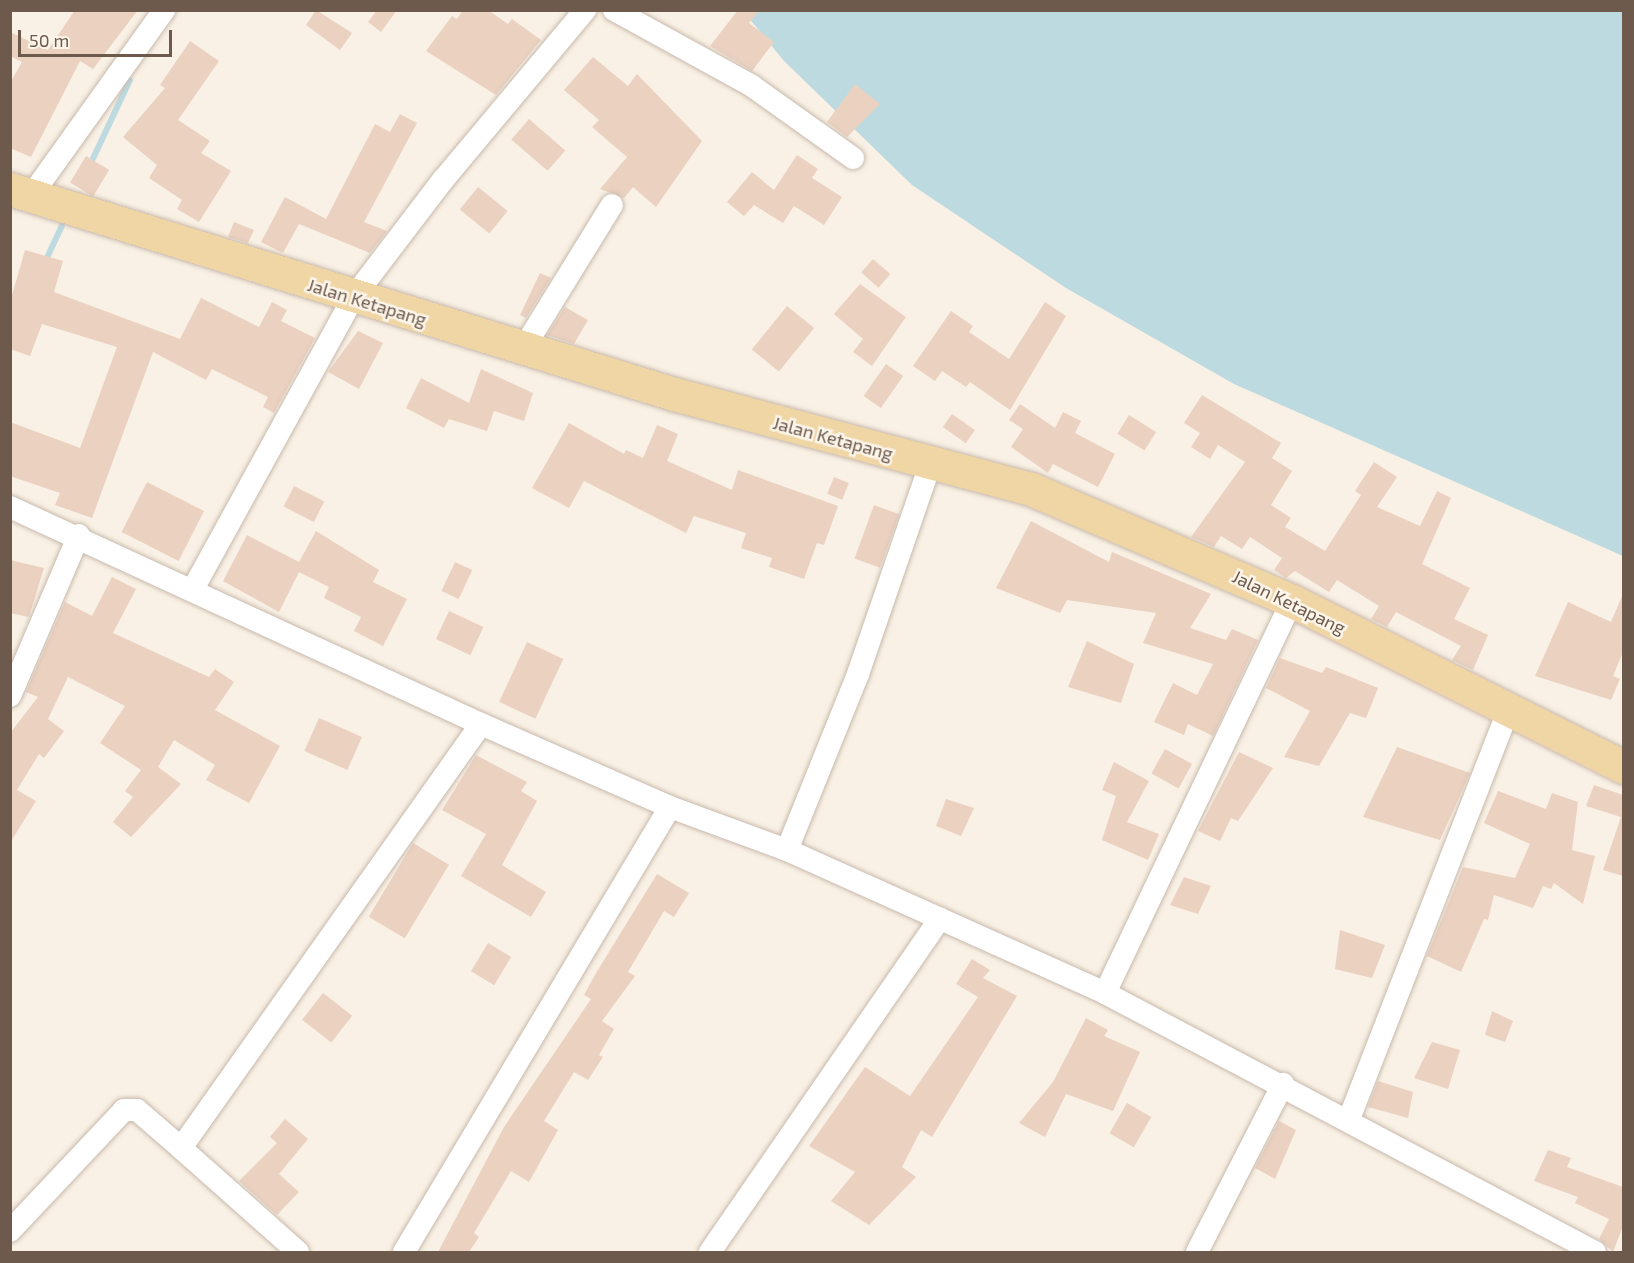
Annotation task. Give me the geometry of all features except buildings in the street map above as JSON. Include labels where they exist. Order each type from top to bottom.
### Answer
[{"type":"main road","name":"Jalan Ketapang","points":[[21,193],[353,298],[524,349],[930,465],[1031,489],[1090,512],[1292,601],[1623,767]]},
{"type":"street","points":[[21,193],[164,10]]},
{"type":"street","points":[[193,589],[353,298],[443,180],[585,10]]},
{"type":"street","points":[[614,10],[752,87],[853,158]]},
{"type":"street","points":[[524,349],[612,206]]},
{"type":"street","points":[[787,850],[858,674],[930,465]]},
{"type":"street","points":[[10,507],[79,535],[482,724],[670,807],[787,850],[1105,993],[1283,1084],[1595,1252]]},
{"type":"street","points":[[10,696],[79,535]]},
{"type":"street","points":[[1105,993],[1292,601]]},
{"type":"street","points":[[1349,1119],[1509,709]]},
{"type":"street","points":[[181,1148],[482,724]]},
{"type":"street","points":[[404,1252],[670,807]]},
{"type":"street","points":[[710,1252],[940,919]]},
{"type":"street","points":[[1197,1252],[1283,1084]]},
{"type":"street","points":[[10,1231],[123,1110],[137,1110],[298,1252]]},
{"type":"water","points":[[743,11],[1623,11],[1623,556],[1234,384],[1066,288],[912,185],[784,61]]},
{"type":"waterway","points":[[89,167],[130,80]]},
{"type":"waterway","points":[[45,262],[62,226]]}]
